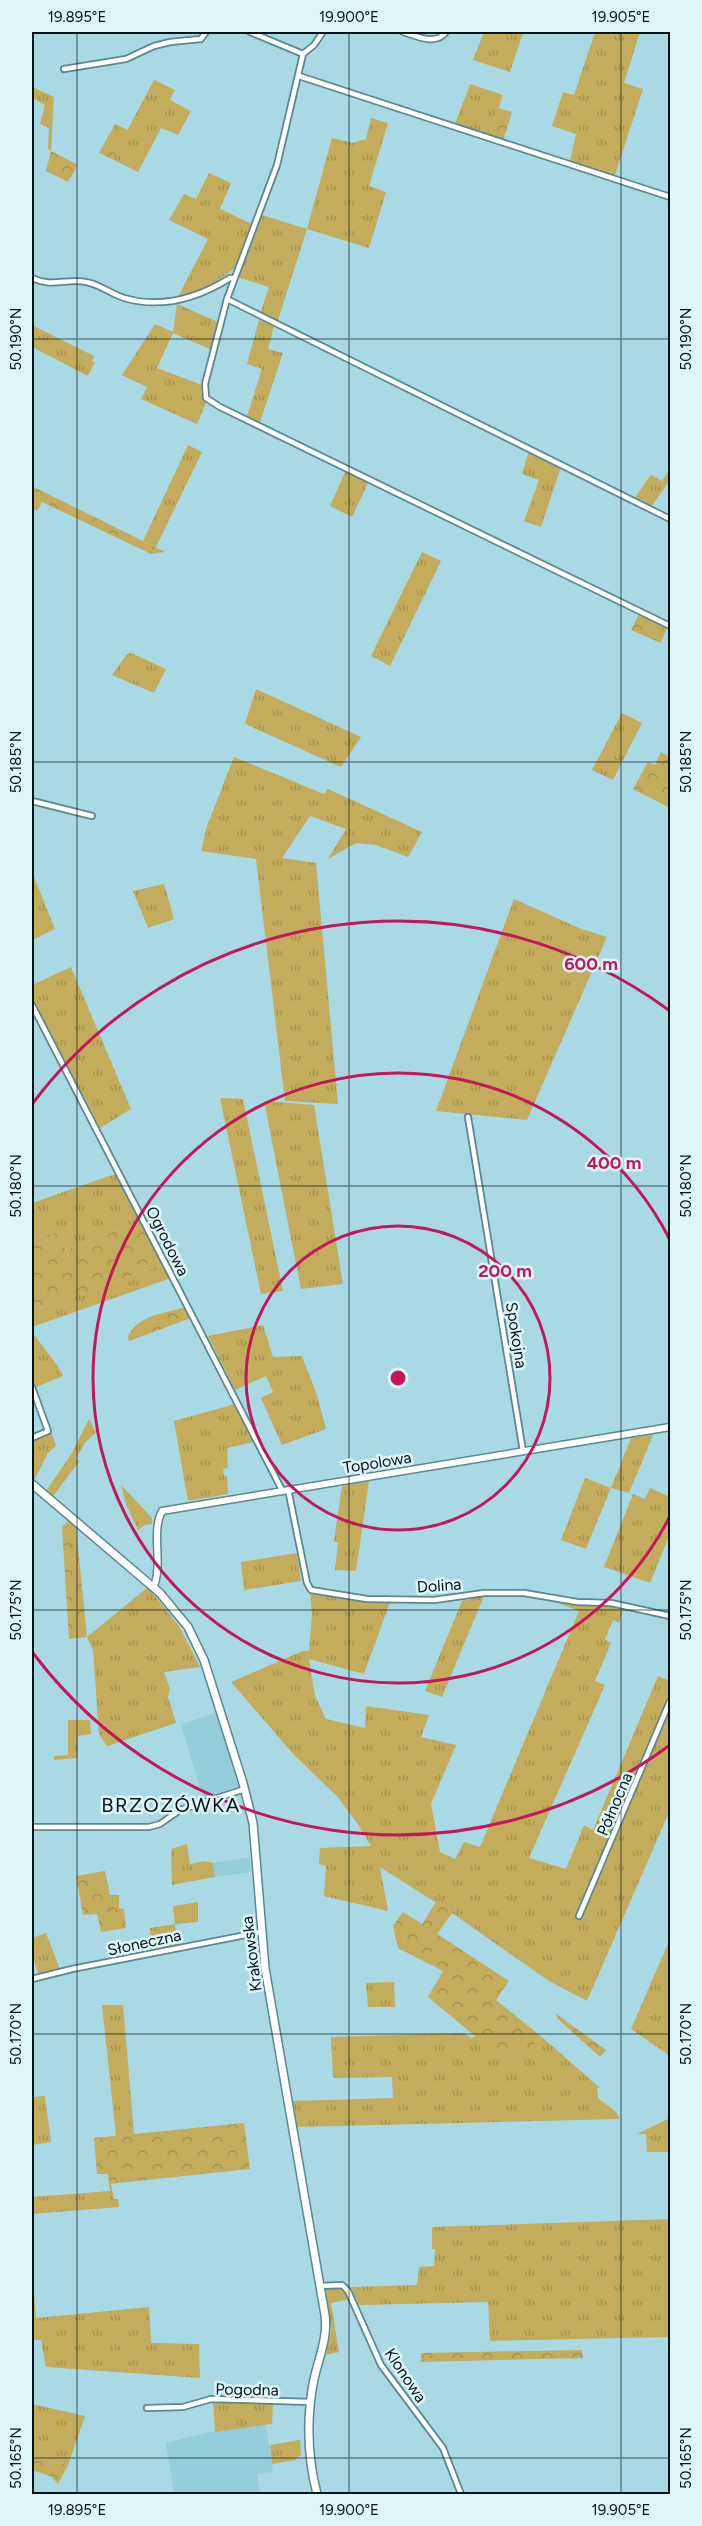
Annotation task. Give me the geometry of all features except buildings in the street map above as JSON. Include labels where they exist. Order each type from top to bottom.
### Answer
[{"type":"main road","name":"Krakowska","points":[[32,1484],[154,1586],[180,1616],[198,1646],[245,1789],[253,1823],[261,1932],[271,2003],[321,2286],[326,2329],[311,2402],[307,2446],[317,2494]]},
{"type":"street","points":[[64,69],[126,59],[154,46],[201,39],[206,32]]},
{"type":"street","points":[[250,32],[303,54]]},
{"type":"street","points":[[323,32],[314,45],[303,54],[277,165],[227,299],[219,338],[205,384],[206,398],[227,411],[670,626]]},
{"type":"street","points":[[403,32],[432,39],[443,36],[446,32]]},
{"type":"street","points":[[298,76],[670,197]]},
{"type":"street","points":[[32,278],[49,284],[84,281],[124,298],[168,301],[201,294],[234,278]]},
{"type":"street","points":[[227,299],[670,519]]},
{"type":"street","points":[[32,801],[92,816]]},
{"type":"street","name":"Ogrodowa","points":[[32,1005],[285,1490]]},
{"type":"street","name":"Spokojna","points":[[468,1117],[523,1451]]},
{"type":"street","points":[[32,1387],[48,1431],[32,1438]]},
{"type":"street","name":"Topolowa","points":[[154,1586],[158,1570],[159,1522],[162,1511],[670,1427]]},
{"type":"street","name":"Dolina","points":[[285,1490],[307,1583],[311,1590],[367,1599],[434,1600],[484,1593],[524,1593],[577,1602],[611,1603],[670,1616]]},
{"type":"street","name":"Północna","points":[[579,1916],[670,1701]]},
{"type":"street","points":[[32,1827],[149,1827],[160,1824],[180,1810],[245,1789]]},
{"type":"street","name":"Słoneczna","points":[[32,1979],[193,1944],[261,1932]]},
{"type":"street","name":"Klonowa","points":[[321,2286],[342,2285],[348,2291],[381,2365],[443,2448],[461,2494]]},
{"type":"street","name":"Pogodna","points":[[147,2408],[183,2407],[211,2399],[311,2402]]},
{"type":"shaded area","points":[[216,1713],[239,1786],[203,1799],[181,1724]]},
{"type":"shaded area","points":[[250,1857],[251,1872],[215,1877],[213,1863]]},
{"type":"shaded area","points":[[266,2425],[273,2472],[257,2474],[261,2494],[174,2494],[166,2443],[205,2433]]},
{"type":"green space","points":[[484,32],[523,32],[510,72],[473,60]]},
{"type":"green space","points":[[595,32],[640,32],[624,83],[643,89],[614,178],[569,165],[576,134],[552,126],[563,92],[574,95]]},
{"type":"green space","points":[[154,80],[175,90],[170,100],[191,111],[178,135],[161,128],[138,172],[112,159]]},
{"type":"green space","points":[[470,84],[503,95],[489,137],[455,124]]},
{"type":"green space","points":[[32,87],[54,97],[51,151],[48,149],[49,128],[40,124],[45,105],[32,98]]},
{"type":"green space","points":[[498,108],[512,112],[503,141],[489,137]]},
{"type":"green space","points":[[371,118],[388,123],[369,186],[386,192],[369,248],[307,229],[332,138],[353,143],[366,139]]},
{"type":"green space","points":[[115,124],[128,130],[112,159],[99,153]]},
{"type":"green space","points":[[51,151],[78,165],[68,182],[46,171]]},
{"type":"green space","points":[[209,173],[231,183],[220,209],[252,224],[237,267],[197,294],[177,299],[208,239],[169,220],[184,194],[196,199]]},
{"type":"green space","points":[[262,215],[307,229],[277,323],[260,314],[269,287],[237,277]]},
{"type":"green space","points":[[177,304],[218,322],[212,350],[173,333],[157,368],[202,385],[201,393],[206,403],[197,424],[141,399],[147,387],[122,375],[155,324],[173,332]]},
{"type":"green space","points":[[259,320],[274,326],[268,349],[283,353],[260,422],[247,416],[262,369],[247,364]]},
{"type":"green space","points":[[32,325],[94,356],[92,361],[95,362],[88,376],[32,347]]},
{"type":"green space","points":[[188,445],[202,452],[156,547],[143,541]]},
{"type":"green space","points":[[529,451],[561,467],[541,527],[524,521],[539,480],[522,474]]},
{"type":"green space","points":[[670,469],[670,480],[651,507],[634,499],[651,475],[662,481]]},
{"type":"green space","points":[[346,470],[369,481],[352,517],[330,506]]},
{"type":"green space","points":[[32,486],[165,552],[151,554],[42,502],[37,511],[32,507]]},
{"type":"green space","points":[[422,552],[441,561],[390,666],[371,656]]},
{"type":"green space","points":[[639,614],[667,628],[661,643],[631,630]]},
{"type":"green space","points":[[131,653],[166,669],[154,693],[112,675],[127,654]]},
{"type":"green space","points":[[256,689],[361,737],[341,767],[245,724]]},
{"type":"green space","points":[[622,713],[642,723],[613,780],[592,770]]},
{"type":"green space","points":[[661,752],[670,757],[670,808],[633,789],[648,762],[655,765]]},
{"type":"green space","points":[[234,757],[324,794],[328,789],[422,832],[408,857],[376,845],[356,843],[328,859],[346,829],[310,816],[282,858],[316,863],[338,1104],[285,1101],[256,859],[201,851],[207,826]]},
{"type":"green space","points":[[32,872],[55,929],[32,940]]},
{"type":"green space","points":[[164,884],[174,919],[148,928],[133,891]]},
{"type":"green space","points":[[514,899],[579,928],[607,937],[527,1120],[436,1111]]},
{"type":"green space","points":[[71,967],[131,1109],[100,1128],[32,997],[32,985]]},
{"type":"green space","points":[[220,1098],[243,1099],[283,1291],[261,1294]]},
{"type":"green space","points":[[264,1101],[314,1105],[343,1284],[301,1289]]},
{"type":"green space","points":[[115,1174],[141,1221],[66,1250],[56,1233],[32,1237],[32,1203]]},
{"type":"green space","points":[[141,1221],[164,1264],[32,1312],[32,1237],[56,1233],[66,1250]]},
{"type":"green space","points":[[164,1264],[171,1278],[32,1327],[32,1312]]},
{"type":"green space","points":[[186,1307],[191,1318],[129,1341],[128,1337],[132,1330],[145,1319]]},
{"type":"green space","points":[[263,1325],[273,1357],[302,1356],[317,1395],[326,1429],[282,1445],[261,1398],[273,1392],[266,1376],[235,1390],[208,1336]]},
{"type":"green space","points":[[32,1332],[63,1376],[34,1388],[32,1382]]},
{"type":"green space","points":[[235,1404],[254,1442],[227,1448],[228,1468],[223,1469],[224,1476],[227,1476],[228,1494],[188,1501],[174,1421]]},
{"type":"green space","points":[[89,1419],[96,1432],[85,1443],[76,1458],[79,1462],[53,1496],[46,1491],[72,1453]]},
{"type":"green space","points":[[51,1431],[56,1446],[48,1453],[34,1481],[32,1479],[32,1439]]},
{"type":"green space","points":[[653,1435],[629,1493],[611,1488],[631,1438]]},
{"type":"green space","points":[[585,1478],[611,1488],[586,1549],[561,1540]]},
{"type":"green space","points":[[369,1481],[356,1571],[335,1570],[338,1543],[334,1541],[342,1486]]},
{"type":"green space","points":[[121,1485],[152,1518],[152,1524],[145,1525],[138,1530],[126,1504]]},
{"type":"green space","points":[[650,1488],[670,1497],[670,1534],[650,1583],[604,1567],[633,1494],[645,1499]]},
{"type":"green space","points":[[68,1521],[76,1527],[87,1637],[69,1639],[62,1527]]},
{"type":"green space","points":[[297,1553],[301,1581],[244,1590],[241,1562]]},
{"type":"green space","points":[[148,1587],[179,1626],[200,1667],[164,1672],[170,1689],[168,1697],[176,1723],[107,1746],[99,1734],[93,1650],[87,1637]]},
{"type":"green space","points":[[310,1593],[390,1602],[364,1674],[309,1659],[315,1696],[326,1719],[365,1728],[366,1706],[429,1715],[421,1737],[456,1745],[431,1804],[440,1852],[455,1859],[464,1842],[480,1847],[579,1611],[561,1604],[562,1601],[624,1608],[619,1623],[613,1620],[605,1639],[611,1643],[595,1681],[605,1685],[529,1858],[566,1869],[584,1825],[593,1830],[658,1676],[670,1681],[670,1810],[587,2001],[549,1981],[452,1913],[380,1867],[388,1911],[324,1896],[326,1866],[319,1864],[320,1848],[371,1846],[337,1796],[295,1756],[231,1682],[303,1651],[309,1651],[312,1615]]},
{"type":"green space","points":[[484,1596],[442,1697],[425,1691],[462,1601]]},
{"type":"green space","points":[[68,1720],[90,1720],[91,1734],[78,1736],[78,1758],[54,1760],[54,1756],[68,1755]]},
{"type":"green space","points":[[187,1844],[190,1864],[205,1861],[213,1863],[215,1877],[172,1885],[171,1849]]},
{"type":"green space","points":[[105,1871],[110,1895],[119,1895],[119,1908],[124,1909],[126,1928],[101,1932],[97,1914],[83,1915],[76,1876]]},
{"type":"green space","points":[[198,1902],[198,1922],[175,1924],[173,1906]]},
{"type":"green space","points":[[436,1902],[452,1913],[437,1934],[509,1981],[496,2000],[542,2037],[526,2051],[505,2061],[428,1997],[443,1971],[398,1948],[393,1926],[403,1912],[422,1924]]},
{"type":"green space","points":[[175,1924],[178,1946],[151,1951],[150,1928]]},
{"type":"green space","points":[[46,1933],[60,1970],[39,1976],[32,1954],[32,1938]]},
{"type":"green space","points":[[670,1939],[670,2056],[631,2029]]},
{"type":"green space","points":[[394,1982],[395,2007],[368,2007],[366,1983]]},
{"type":"green space","points":[[102,2005],[123,2005],[134,2134],[116,2136]]},
{"type":"green space","points":[[555,2013],[606,2050],[600,2057],[558,2019]]},
{"type":"green space","points":[[464,2033],[471,2038],[476,2036],[505,2061],[526,2051],[542,2037],[600,2088],[597,2088],[598,2098],[616,2112],[620,2119],[297,2127],[293,2101],[393,2098],[392,2077],[333,2078],[331,2037]]},
{"type":"green space","points":[[45,2096],[51,2142],[32,2145],[32,2097]]},
{"type":"green space","points":[[670,2118],[670,2152],[647,2152],[646,2134],[637,2134]]},
{"type":"green space","points":[[244,2123],[250,2169],[109,2184],[108,2174],[97,2174],[94,2138]]},
{"type":"green space","points":[[109,2184],[111,2184],[114,2199],[118,2199],[119,2207],[32,2214],[32,2197],[110,2191]]},
{"type":"green space","points":[[670,2219],[670,2337],[490,2341],[488,2302],[359,2305],[351,2287],[417,2285],[419,2267],[434,2266],[435,2249],[432,2249],[432,2227]]},
{"type":"green space","points":[[32,2265],[36,2318],[149,2307],[151,2343],[199,2344],[200,2378],[46,2367],[41,2340],[32,2340]]},
{"type":"green space","points":[[342,2287],[351,2299],[331,2303],[339,2352],[326,2355],[331,2331],[326,2288]]},
{"type":"green space","points":[[582,2350],[583,2358],[421,2362],[421,2353]]},
{"type":"green space","points":[[213,2401],[273,2403],[272,2424],[215,2432]]},
{"type":"green space","points":[[32,2404],[85,2416],[68,2465],[32,2456]]},
{"type":"green space","points":[[300,2440],[301,2455],[296,2460],[272,2464],[270,2445]]},
{"type":"green space","points":[[32,2456],[68,2465],[58,2484],[52,2477],[32,2470]]},
{"type":"district","name":"BRZOZÓWKA","points":[[171,1805]]}]
